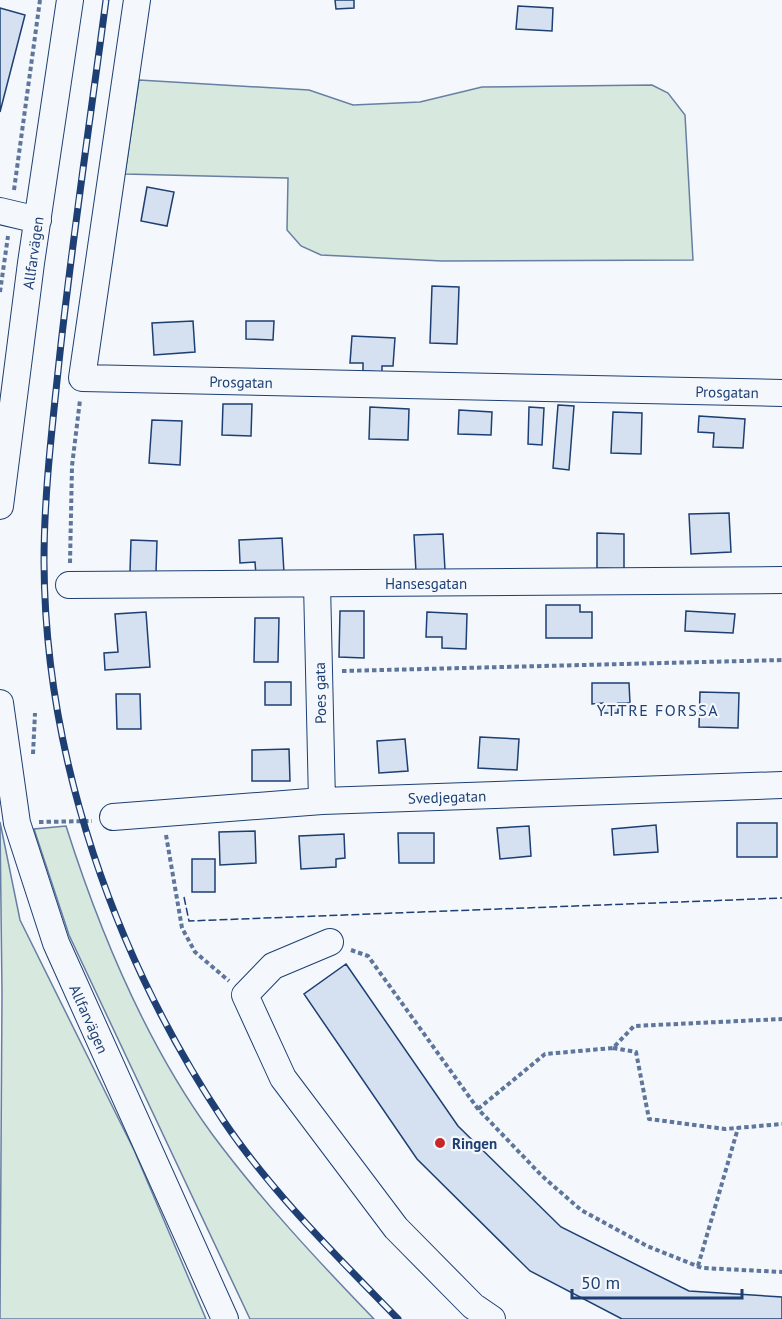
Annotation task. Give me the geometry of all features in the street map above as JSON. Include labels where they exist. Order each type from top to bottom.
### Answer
[{"type":"street","name":"Allfarvägen","points":[[0,506],[70,0]]},
{"type":"street","points":[[82,378],[137,0]]},
{"type":"street","points":[[5,213],[38,219]]},
{"type":"street","name":"Prosgatan","points":[[82,378],[782,393]]},
{"type":"street","name":"Hansesgatan","points":[[69,585],[782,580]]},
{"type":"street","name":"Poes gata","points":[[317,584],[321,672],[322,801]]},
{"type":"street","name":"Allfarvägen","points":[[0,703],[17,823],[56,943],[225,1319]]},
{"type":"street","name":"Svedjegatan","points":[[113,817],[322,801],[782,785]]},
{"type":"street","points":[[330,942],[273,966],[246,995],[284,1078],[390,1220],[473,1306],[492,1319]]},
{"type":"path","points":[[0,292],[5,213],[40,0]]},
{"type":"path","points":[[69,585],[72,466],[82,378]]},
{"type":"path","points":[[321,672],[782,660]]},
{"type":"path","points":[[162,812],[182,928],[195,952],[246,995]]},
{"type":"path","points":[[17,823],[83,822],[113,817]]},
{"type":"path","points":[[330,942],[368,956],[478,1109],[542,1176],[580,1210],[647,1246],[698,1266],[782,1272]]},
{"type":"path","points":[[613,1048],[634,1026],[782,1019]]},
{"type":"path","points":[[478,1109],[545,1054],[613,1048],[636,1052],[649,1119],[725,1129],[782,1124]]},
{"type":"path","points":[[698,1266],[738,1128]]},
{"type":"shaded area","points":[[139,80],[309,90],[353,105],[420,102],[482,87],[652,85],[668,93],[685,115],[693,260],[442,261],[321,255],[301,246],[287,230],[288,178],[125,174]]},
{"type":"shaded area","points":[[0,822],[20,920],[134,1150],[206,1319],[0,1319],[2,993]]},
{"type":"shaded area","points":[[66,826],[109,946],[145,1024],[188,1099],[212,1134],[270,1206],[374,1319],[250,1319],[69,935],[34,829]]},
{"type":"building","points":[[335,0],[354,0],[354,8],[336,9]]},
{"type":"building","points":[[518,6],[553,8],[552,31],[516,29]]},
{"type":"building","points":[[0,8],[25,15],[0,112]]},
{"type":"building","points":[[147,187],[174,192],[167,226],[141,221]]},
{"type":"building","points":[[432,286],[459,287],[457,344],[430,343]]},
{"type":"building","points":[[193,321],[195,352],[154,355],[152,323]]},
{"type":"building","points":[[246,321],[274,321],[273,340],[246,339]]},
{"type":"building","points":[[352,336],[395,338],[393,366],[382,366],[382,372],[363,371],[363,363],[350,363]]},
{"type":"building","points":[[223,404],[252,404],[251,436],[222,435]]},
{"type":"building","points":[[558,405],[574,406],[569,470],[553,468]]},
{"type":"building","points":[[370,407],[409,409],[408,440],[369,439]]},
{"type":"building","points":[[529,407],[544,408],[542,445],[528,444]]},
{"type":"building","points":[[459,410],[492,412],[491,435],[458,434]]},
{"type":"building","points":[[613,412],[642,413],[641,454],[611,453]]},
{"type":"building","points":[[699,416],[745,419],[743,448],[713,447],[714,433],[698,432]]},
{"type":"building","points":[[152,420],[182,421],[180,465],[149,463]]},
{"type":"building","points":[[729,513],[731,552],[691,554],[689,514]]},
{"type":"building","points":[[597,533],[624,534],[624,569],[597,568]]},
{"type":"building","points":[[443,534],[445,570],[416,572],[414,535]]},
{"type":"building","points":[[282,538],[284,573],[256,575],[255,562],[240,563],[239,540]]},
{"type":"building","points":[[131,540],[157,541],[156,572],[130,572]]},
{"type":"building","points":[[546,605],[580,605],[580,612],[592,612],[592,638],[546,638]]},
{"type":"building","points":[[340,611],[364,611],[364,658],[339,657]]},
{"type":"building","points":[[686,611],[735,614],[733,633],[685,631]]},
{"type":"building","points":[[146,612],[150,667],[105,670],[104,653],[118,652],[115,614]]},
{"type":"building","points":[[427,612],[467,614],[466,649],[442,648],[442,637],[426,637]]},
{"type":"building","points":[[255,618],[279,618],[278,662],[254,662]]},
{"type":"building","points":[[265,682],[291,682],[291,705],[265,705]]},
{"type":"building","points":[[592,683],[629,683],[630,703],[618,703],[618,713],[603,713],[603,703],[592,704]]},
{"type":"building","points":[[700,692],[739,693],[738,728],[699,727]]},
{"type":"building","points":[[116,694],[140,694],[141,729],[117,729]]},
{"type":"building","points":[[480,737],[519,739],[517,770],[478,768]]},
{"type":"building","points":[[405,739],[408,771],[379,773],[377,741]]},
{"type":"building","points":[[289,749],[290,781],[252,781],[252,750]]},
{"type":"building","points":[[737,823],[777,823],[777,857],[737,857]]},
{"type":"building","points":[[656,825],[658,852],[614,855],[612,829]]},
{"type":"building","points":[[529,826],[531,856],[500,859],[497,828]]},
{"type":"building","points":[[255,831],[256,863],[220,865],[219,832]]},
{"type":"building","points":[[398,833],[434,833],[434,863],[399,863]]},
{"type":"building","points":[[344,834],[345,858],[336,859],[336,867],[301,869],[299,836]]},
{"type":"building","points":[[192,859],[215,859],[215,892],[192,892]]},
{"type":"building","name":"Ringen","points":[[346,964],[458,1126],[561,1227],[689,1291],[782,1297],[782,1319],[622,1319],[530,1271],[417,1159],[304,994]]},
{"type":"railway","points":[[106,0],[64,317],[45,512],[44,562],[48,636],[57,709],[73,782],[93,854],[119,924],[150,992],[184,1057],[223,1120],[262,1173],[329,1248],[398,1319]]},
{"type":"fence","points":[[184,897],[189,921],[782,898]]},
{"type":"place","name":"Ringen","points":[[440,1143]]},
{"type":"district","name":"YTTRE FORSSA","points":[[658,710]]}]
